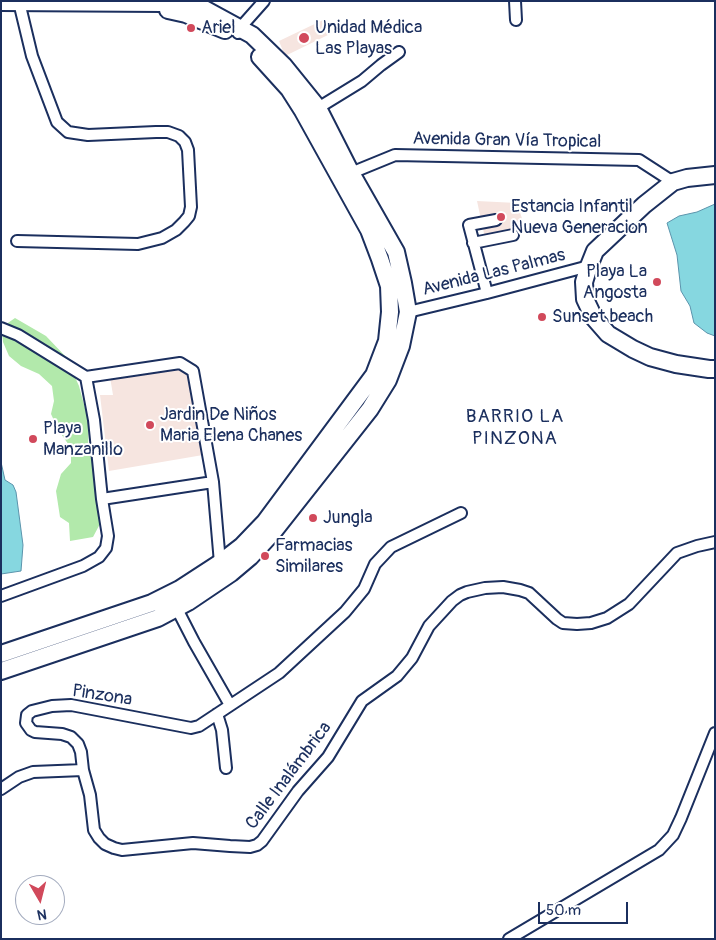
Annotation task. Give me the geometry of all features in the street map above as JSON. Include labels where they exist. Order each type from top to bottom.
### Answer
[{"type":"main road","points":[[1,2],[20,6],[169,10],[252,35],[284,66],[318,108],[369,230],[389,286],[390,312],[387,341],[374,375],[265,522],[242,546],[226,568]]},
{"type":"main road","points":[[1,10],[20,6]]},
{"type":"main road","points":[[1,671],[158,618],[173,602],[226,568],[250,558],[273,532],[370,409],[388,380],[401,346],[408,312],[404,283],[396,252],[289,89],[238,31]]},
{"type":"main road","points":[[715,175],[687,178],[673,182],[644,205],[595,251],[588,266],[584,282],[585,299],[594,318],[608,334],[650,357],[676,364],[715,369]]},
{"type":"main road","points":[[1,654],[152,603],[173,602]]},
{"type":"street","points":[[238,31],[264,1]]},
{"type":"street","points":[[516,1],[516,20]]},
{"type":"street","points":[[17,241],[138,244],[162,238],[176,230],[189,216],[191,207],[188,150],[185,142],[179,136],[168,132],[88,135],[68,132],[57,122],[32,56],[20,6]]},
{"type":"street","points":[[318,108],[362,81],[399,52]]},
{"type":"street","name":"Avenida Gran Vía Tropical","points":[[346,177],[395,155],[639,160],[673,182]]},
{"type":"street","points":[[487,293],[469,225],[496,220]]},
{"type":"street","points":[[473,243],[513,235]]},
{"type":"street","name":"Avenida Las Palmas","points":[[408,312],[588,266]]},
{"type":"street","points":[[1,328],[18,335],[86,377],[180,363],[193,371],[214,482],[226,568]]},
{"type":"street","points":[[1,596],[83,566],[99,557],[106,548],[108,536],[102,499],[94,420],[86,377]]},
{"type":"street","points":[[102,499],[214,482]]},
{"type":"street","name":"Pinzona","points":[[83,770],[81,752],[78,744],[71,737],[31,730],[26,723],[27,715],[32,711],[52,706],[72,705],[190,728],[199,726],[279,673],[346,612],[364,589],[375,564],[390,547],[461,513]]},
{"type":"street","name":"Calle Inalámbrica","points":[[83,770],[90,795],[94,830],[105,844],[114,848],[122,850],[193,843],[250,847],[257,845],[262,841],[298,791],[328,757],[362,701],[397,676],[412,658],[429,626],[460,594],[485,588],[503,587],[520,590],[529,593],[556,619],[563,623],[591,623],[607,618],[629,604],[677,553],[715,542]]},
{"type":"street","points":[[173,602],[230,705]]},
{"type":"street","points":[[217,714],[222,730],[226,768]]},
{"type":"street","points":[[509,939],[659,850],[673,835],[715,733]]},
{"type":"street","points":[[1,789],[18,776],[33,772],[83,770]]},
{"type":"shaded area","name":"Unidad Médica Las Playas","points":[[323,20],[330,34],[285,56],[279,41]]},
{"type":"shaded area","name":"Estancia Infantil Nueva Generacion","points":[[477,201],[517,203],[526,231],[485,238]]},
{"type":"shaded area","name":"Jardin De Niños Maria Elena Chanes","points":[[179,366],[186,370],[203,455],[109,471],[100,395],[113,395],[110,377]]},
{"type":"green space","points":[[15,318],[46,336],[66,357],[79,386],[89,423],[88,446],[94,471],[101,522],[93,537],[70,541],[69,523],[60,517],[56,491],[61,474],[71,463],[71,448],[59,431],[51,414],[54,401],[52,386],[39,374],[21,366],[9,356],[3,342],[2,332],[5,325]]},
{"type":"water","points":[[715,204],[715,336],[707,333],[694,323],[690,306],[681,291],[677,255],[667,223],[679,216],[697,212]]},
{"type":"water","points":[[1,462],[5,480],[13,485],[16,492],[23,545],[21,571],[1,574]]},
{"type":"place","name":"Ariel","points":[[191,28]]},
{"type":"place","name":"Unidad Médica Las Playas","points":[[304,38]]},
{"type":"place","name":"Estancia Infantil Nueva Generacion","points":[[501,217]]},
{"type":"place","name":"Playa La Angosta","points":[[657,282]]},
{"type":"place","name":"Sunset beach","points":[[542,317]]},
{"type":"place","name":"Jardin De Niños Maria Elena Chanes","points":[[150,425]]},
{"type":"place","name":"Playa Manzanillo","points":[[33,439]]},
{"type":"place","name":"Jungla","points":[[313,518]]},
{"type":"place","name":"Farmacias Similares","points":[[265,556]]},
{"type":"district","name":"BARRIO LA PINZONA","points":[[515,428]]}]
